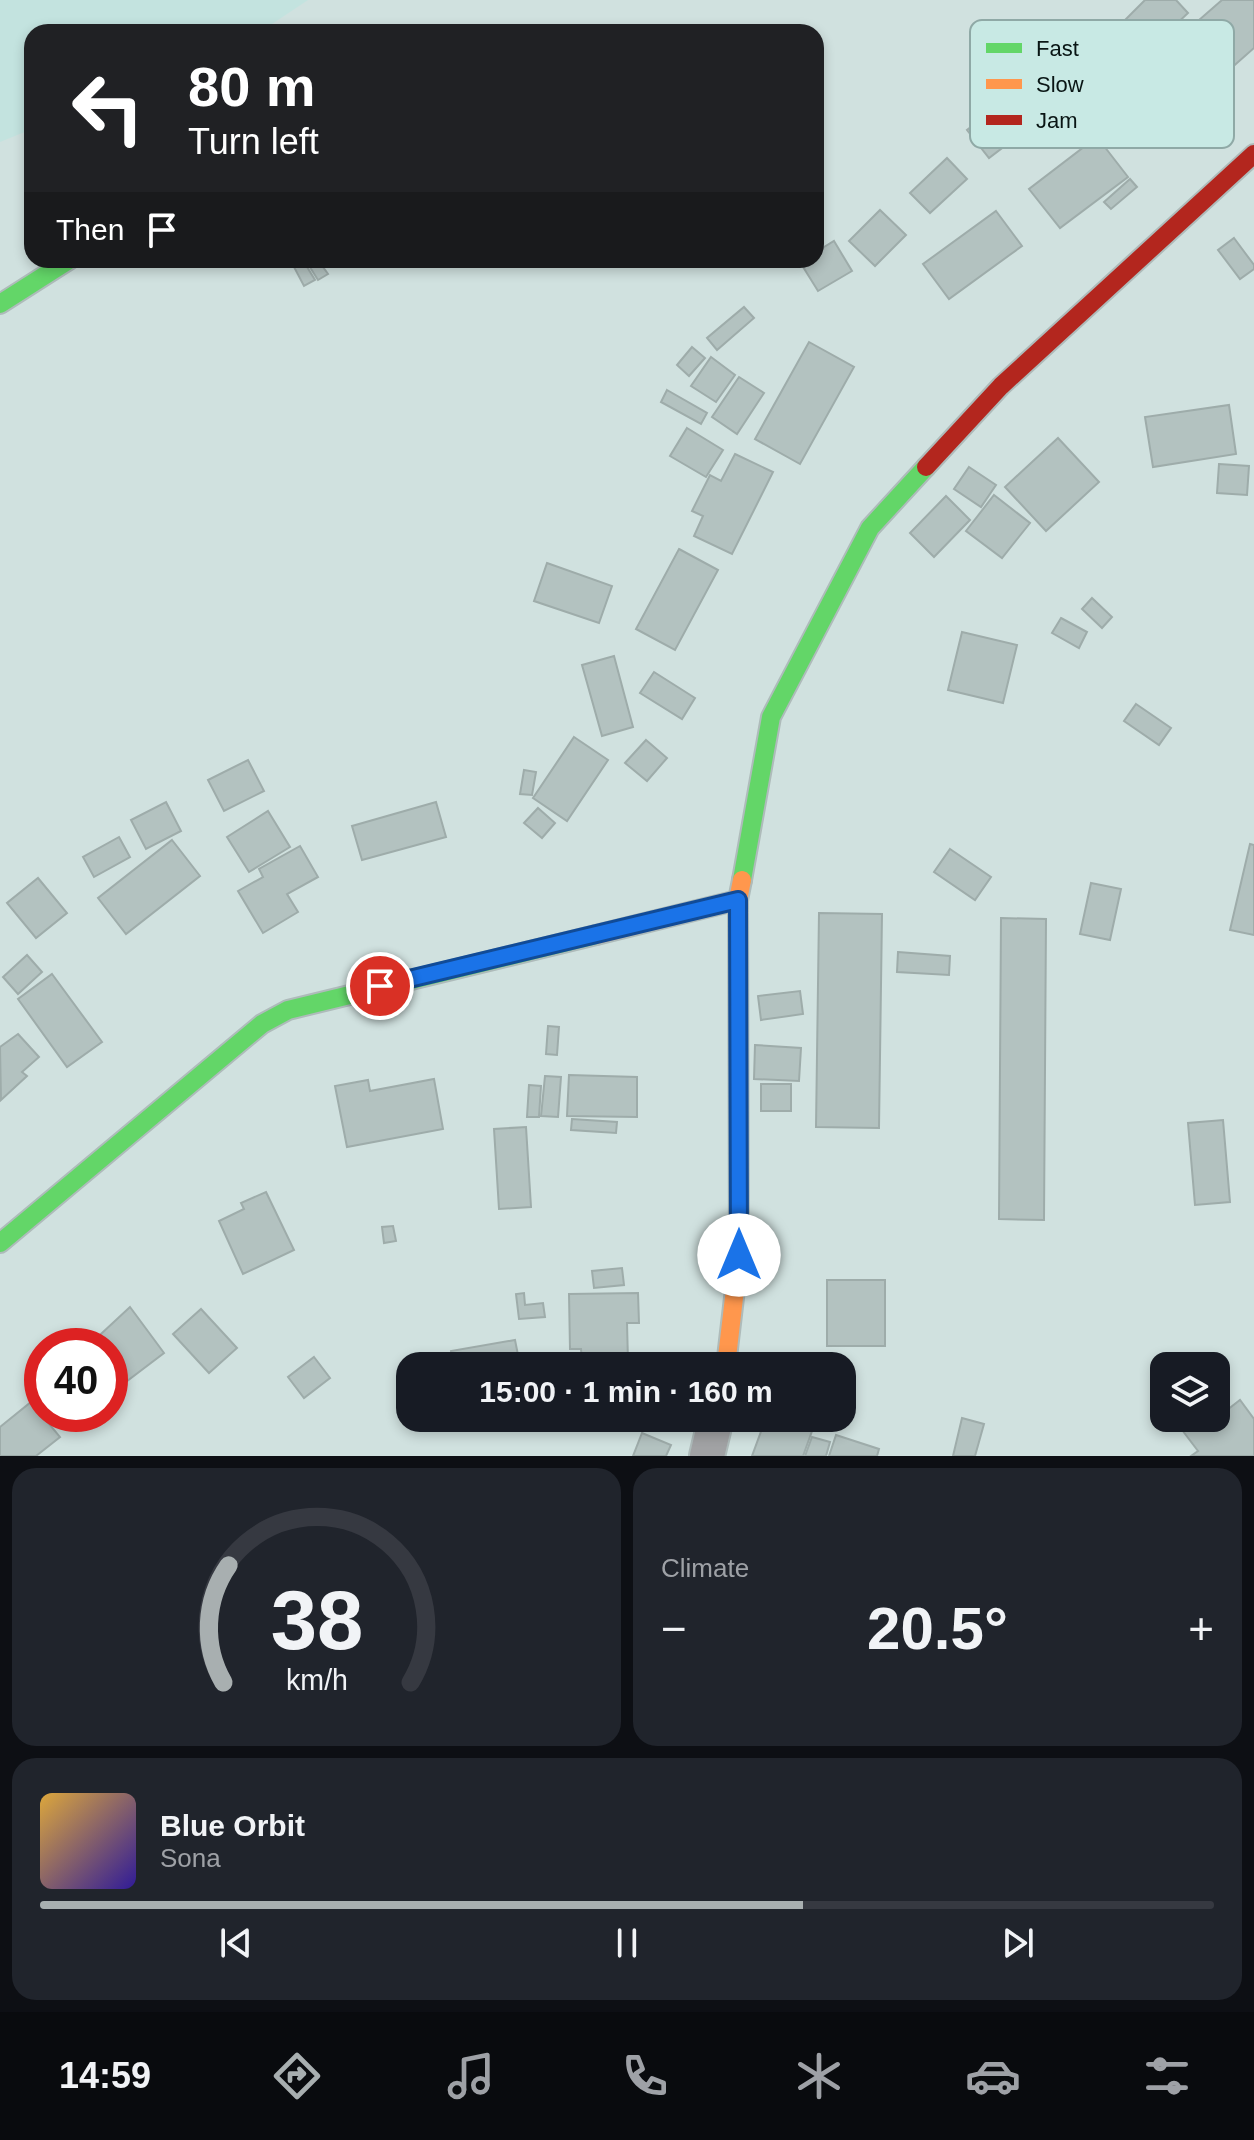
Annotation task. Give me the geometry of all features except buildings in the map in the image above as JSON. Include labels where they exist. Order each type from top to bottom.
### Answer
[{"type":"street","points":[[728,1352],[739,1255],[738,900],[771,717],[870,528],[1001,386],[1254,154]]},
{"type":"street","points":[[0,304],[56,268]]},
{"type":"street","points":[[0,1243],[262,1024],[288,1010],[738,900]]},
{"type":"street","points":[[707,1456],[713,1432]]},
{"type":"shaded area","points":[[0,0],[308,0],[272,24],[24,24],[24,132],[0,142]]},
{"type":"traffic: fast","points":[[0,304],[56,268]]},
{"type":"traffic: fast","points":[[742,880],[771,717],[870,528],[926,467]]},
{"type":"traffic: fast","points":[[0,1243],[262,1024],[288,1010],[596,935]]},
{"type":"traffic: slow","points":[[728,1352],[739,1255],[738,900],[742,880]]},
{"type":"traffic: slow","points":[[596,935],[738,900]]},
{"type":"traffic: jam","points":[[926,467],[1001,386],[1254,154]]},
{"type":"route","points":[[380,986],[738,900],[739,1255]]}]
